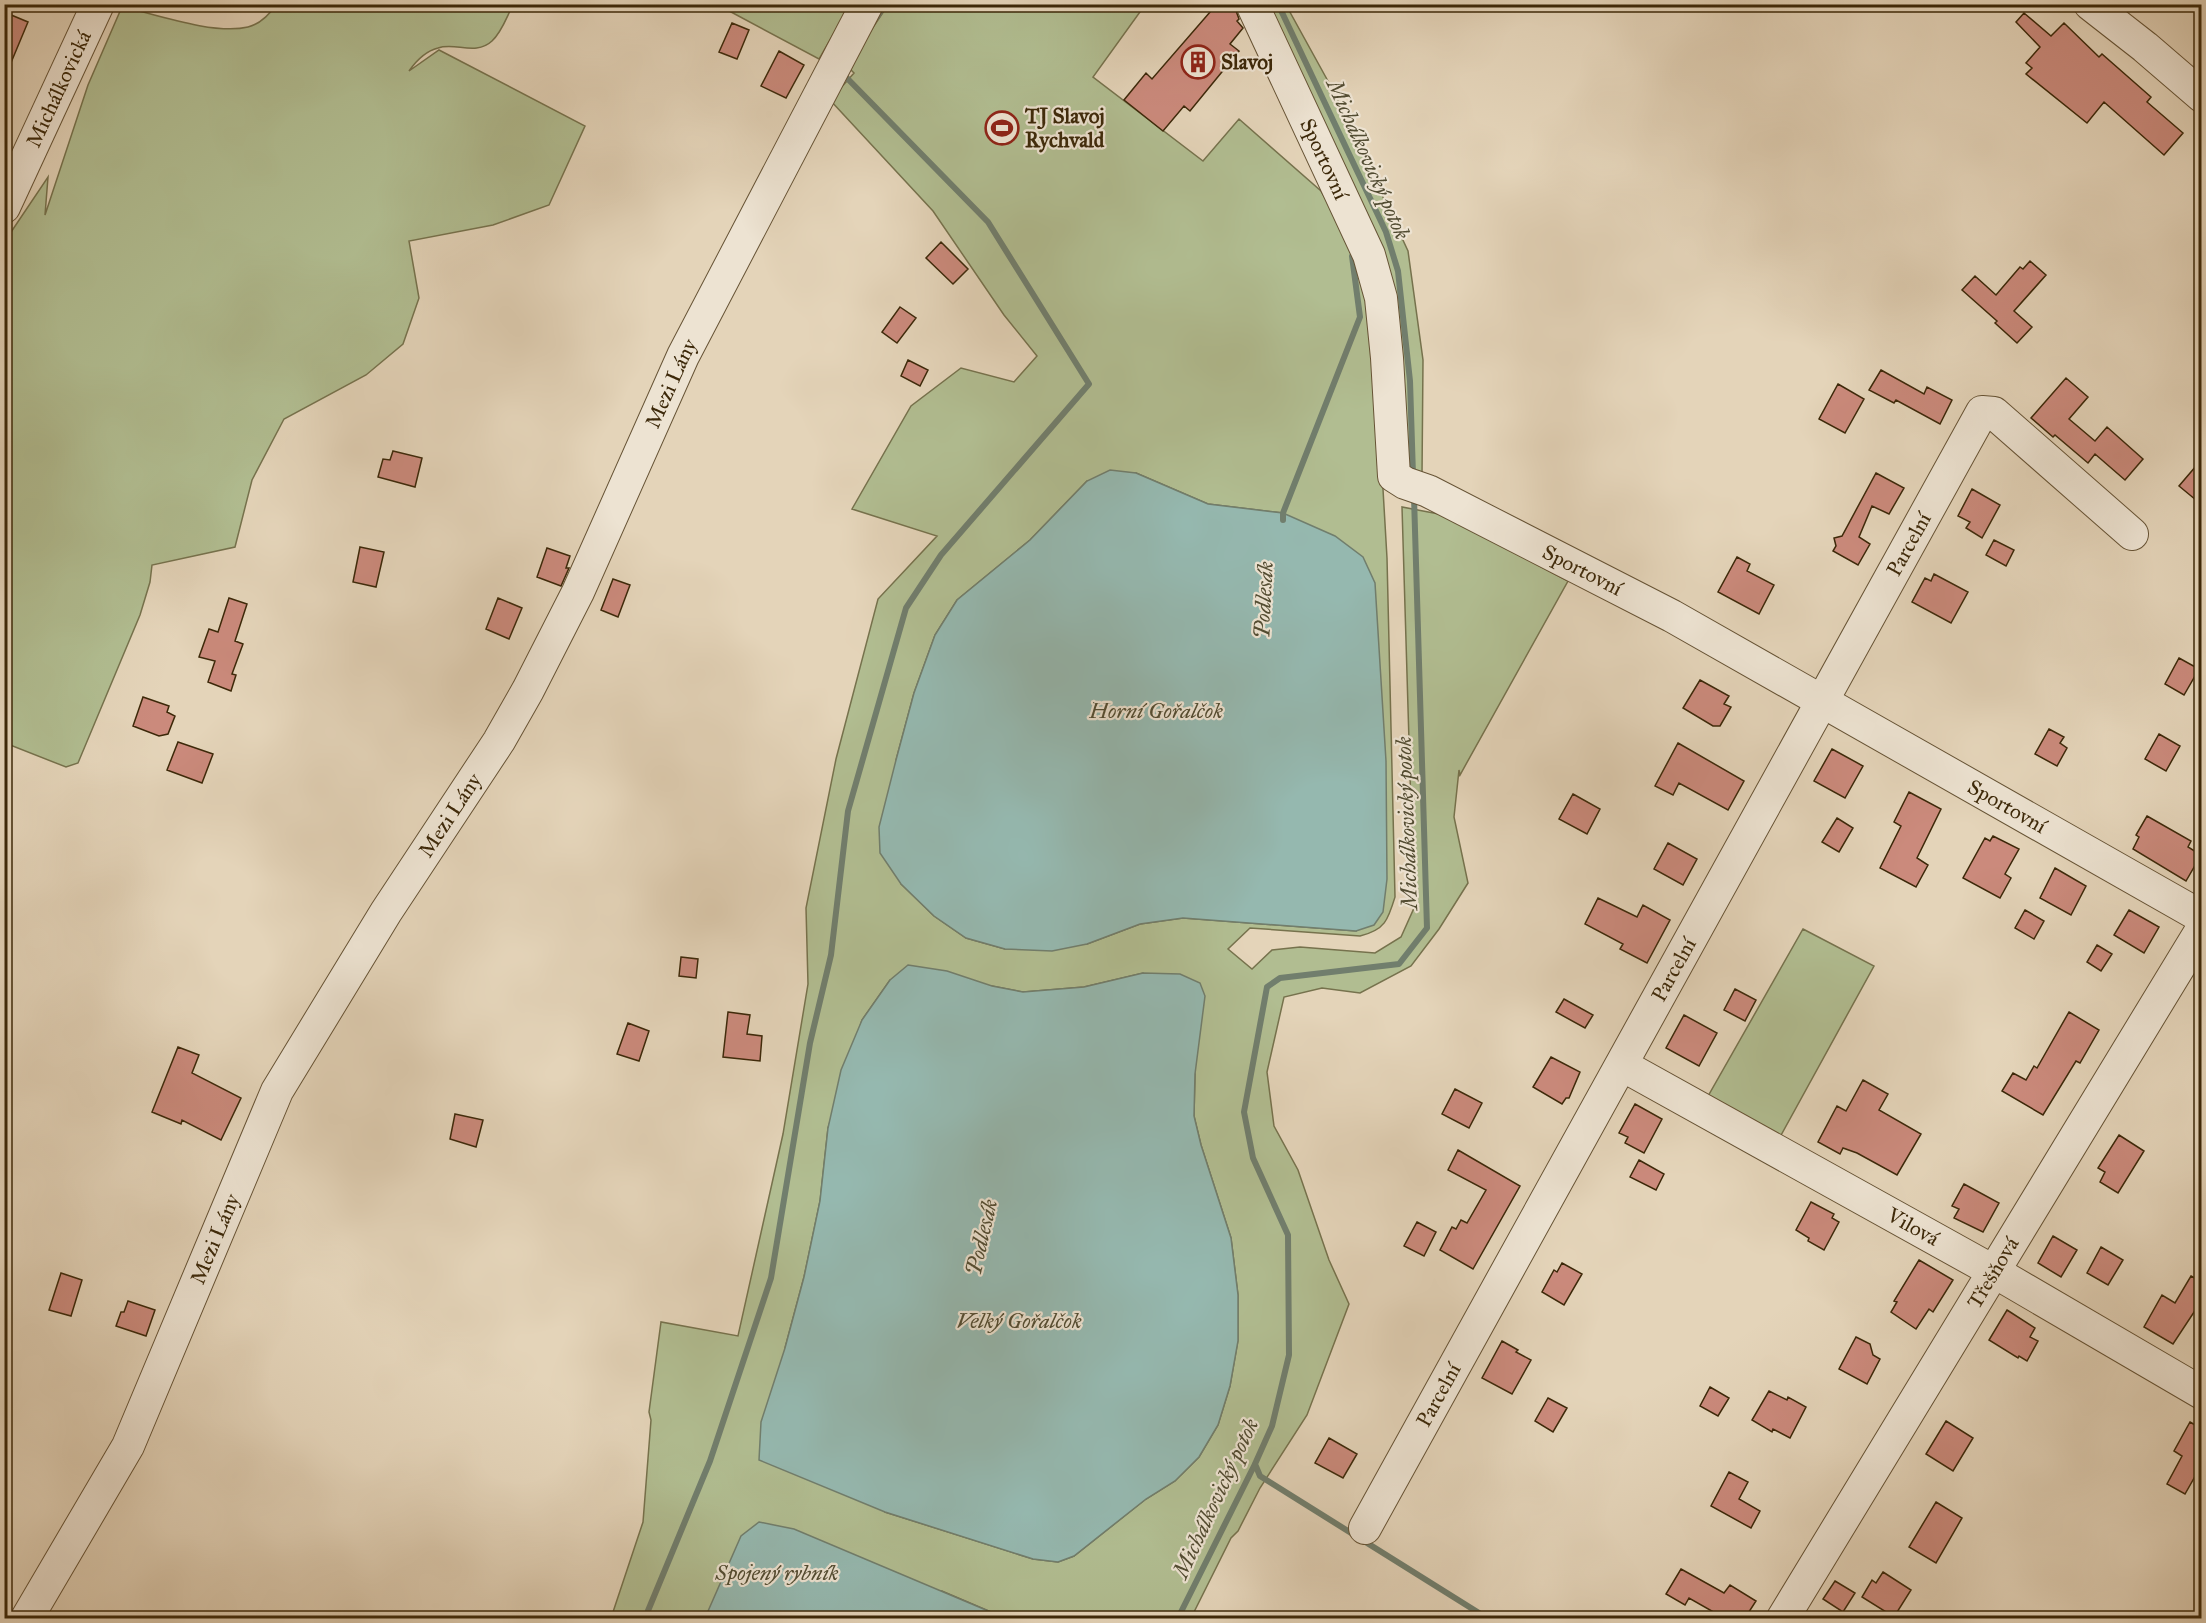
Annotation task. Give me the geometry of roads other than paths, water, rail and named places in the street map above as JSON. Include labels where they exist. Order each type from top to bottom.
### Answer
[{"type":"street","name":"Michálkovická","points":[[4,207],[98,4]]},
{"type":"street","name":"Mezi Lány","points":[[27,1618],[128,1446],[277,1091],[386,912],[500,741],[528,690],[578,592],[683,356],[867,4]]},
{"type":"street","name":"Sportovní","points":[[1252,4],[1369,255],[1383,310],[1394,476],[1672,616],[2202,917]]},
{"type":"street","points":[[2090,4],[2145,46],[2202,96]]},
{"type":"street","name":"Parcelní","points":[[1365,1528],[1982,412],[1994,413],[2132,534]]},
{"type":"street","name":"Třešňová","points":[[1783,1618],[2202,929]]},
{"type":"street","name":"Vilová","points":[[1622,1065],[1993,1271],[2202,1393]]},
{"type":"water","name":"Horní Gořalčok","points":[[1110,470],[1136,473],[1208,504],[1283,513],[1335,536],[1363,557],[1375,583],[1386,761],[1387,879],[1383,912],[1374,925],[1356,931],[1183,918],[1140,924],[1087,944],[1052,951],[1005,949],[966,938],[934,916],[901,884],[880,853],[879,827],[914,693],[935,635],[957,600],[1030,540],[1087,481]]},
{"type":"water","name":"Velký Gořalčok","points":[[908,965],[947,971],[992,986],[1023,992],[1084,987],[1143,973],[1180,974],[1200,983],[1205,996],[1195,1074],[1194,1116],[1231,1238],[1238,1295],[1238,1341],[1230,1386],[1218,1425],[1199,1457],[1175,1481],[1146,1499],[1074,1556],[1058,1562],[1033,1559],[885,1512],[759,1460],[761,1422],[785,1348],[804,1277],[820,1201],[828,1128],[841,1070],[862,1020],[890,980]]},
{"type":"water","name":"Spojený rybník","points":[[759,1522],[794,1529],[1005,1618],[705,1618],[741,1536]]},
{"type":"waterway","points":[[877,17],[885,4]]},
{"type":"waterway","name":"Podlesák","points":[[1278,4],[1386,232],[1398,271],[1410,381],[1413,475]]},
{"type":"waterway","points":[[645,1618],[710,1461],[771,1278],[810,1043],[831,955],[848,811],[906,608],[941,555],[1089,384],[988,222],[843,74],[844,72]]},
{"type":"waterway","name":"Podlesák","points":[[1283,520],[1283,513],[1360,317],[1352,256],[1358,251]]},
{"type":"waterway","name":"Michálkovický potok","points":[[1178,1618],[1272,1426],[1289,1355],[1288,1235],[1253,1158],[1244,1112],[1267,987],[1280,978],[1399,964],[1427,928],[1414,497]]},
{"type":"waterway","points":[[1255,1464],[1260,1476],[1487,1618]]},
{"type":"place","name":"Slavoj","points":[[1198,62]]},
{"type":"place","name":"TJ Slavoj Rychvald","points":[[1002,128]]}]
